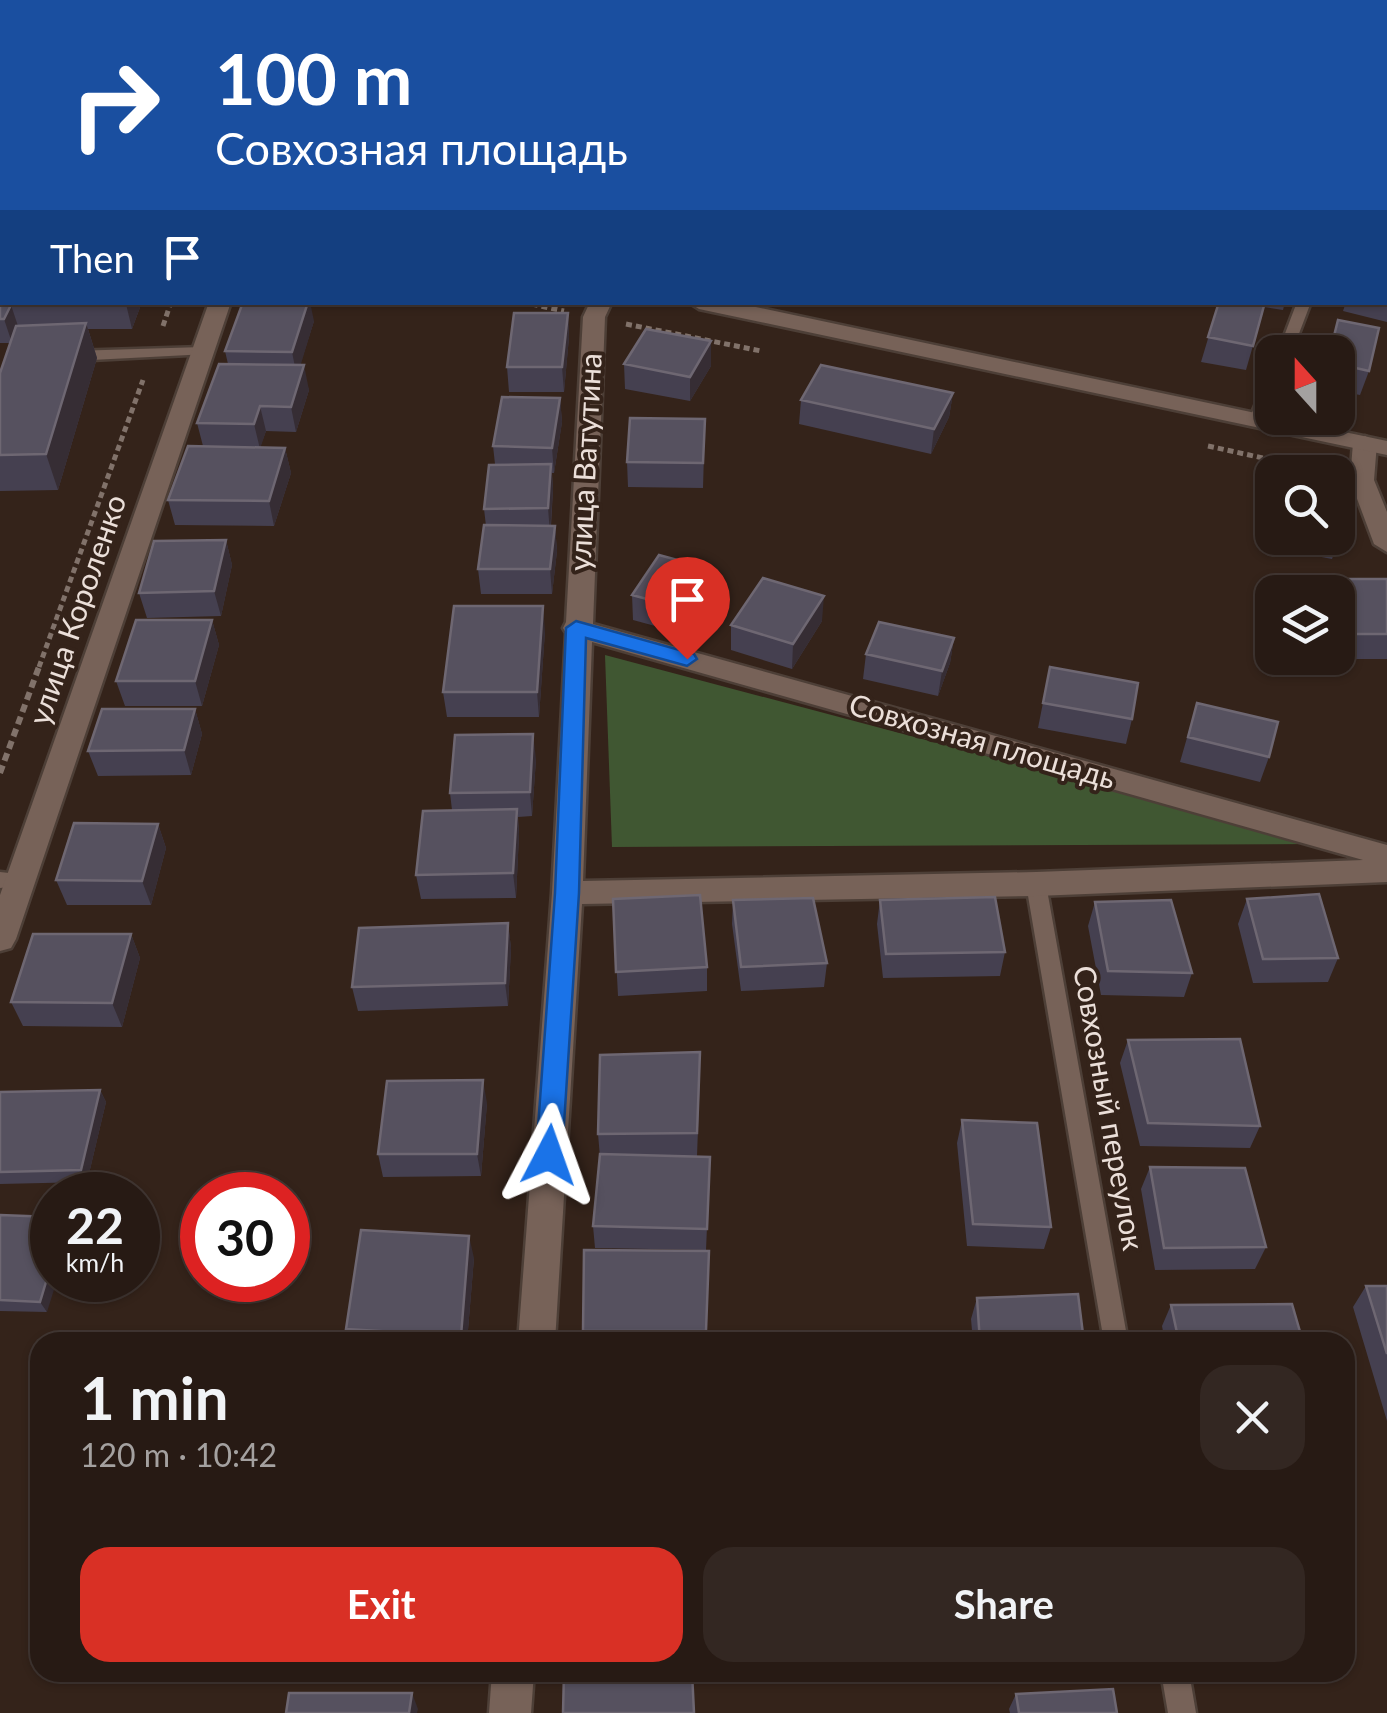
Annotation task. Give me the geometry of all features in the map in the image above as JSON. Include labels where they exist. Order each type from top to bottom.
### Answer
[{"type":"street","name":"улица Короленко","points":[[0,939],[10,880],[219,305]]},
{"type":"street","name":"улица Ватутина","points":[[537,1332],[567,893],[576,628],[594,317],[600,305]]},
{"type":"street","points":[[714,305],[1255,420]]},
{"type":"street","points":[[1328,435],[1376,445],[1362,480],[1387,544]]},
{"type":"street","name":"Совхозная площадь","points":[[576,628],[1387,856]]},
{"type":"street","points":[[567,893],[1036,884],[1387,871]]},
{"type":"street","points":[[510,1713],[512,1682]]},
{"type":"lane","points":[[1291,335],[1303,305]]},
{"type":"lane","points":[[58,356],[202,351]]},
{"type":"lane","name":"Совхозный переулок","points":[[1036,884],[1114,1332]]},
{"type":"lane","points":[[1176,1682],[1182,1713]]},
{"type":"path","points":[[0,773],[170,305]]},
{"type":"green space","points":[[605,655],[1318,844],[612,847]]},
{"type":"building","points":[[0,305],[11,305],[4,319],[0,319]]},
{"type":"building","points":[[242,305],[307,305],[292,352],[225,351]]},
{"type":"building","points":[[1218,305],[1264,305],[1253,346],[1208,337]]},
{"type":"building","points":[[514,313],[568,313],[562,367],[507,367]]},
{"type":"building","points":[[1338,320],[1379,328],[1369,371],[1355,368],[1355,335],[1334,335]]},
{"type":"building","points":[[86,323],[46,454],[0,455],[0,373],[16,326]]},
{"type":"building","points":[[646,329],[711,341],[690,377],[624,364]]},
{"type":"building","points":[[219,364],[304,365],[291,407],[260,406],[254,424],[197,423]]},
{"type":"building","points":[[821,365],[953,393],[934,429],[801,400]]},
{"type":"building","points":[[502,397],[560,398],[552,448],[493,446]]},
{"type":"building","points":[[630,418],[705,419],[703,463],[627,462]]},
{"type":"building","points":[[188,446],[285,448],[269,501],[168,500]]},
{"type":"building","points":[[551,464],[548,508],[484,509],[489,465]]},
{"type":"building","points":[[484,525],[555,526],[550,569],[478,569]]},
{"type":"building","points":[[226,540],[214,591],[139,593],[154,541]]},
{"type":"building","points":[[659,555],[707,568],[680,608],[632,595]]},
{"type":"building","points":[[763,578],[824,596],[793,644],[731,625]]},
{"type":"building","points":[[1355,579],[1387,579],[1387,634],[1355,634]]},
{"type":"building","points":[[454,606],[543,606],[537,692],[443,692]]},
{"type":"building","points":[[136,620],[212,620],[195,681],[116,681]]},
{"type":"building","points":[[879,622],[954,638],[942,671],[866,654]]},
{"type":"building","points":[[1050,667],[1138,683],[1132,719],[1043,703]]},
{"type":"building","points":[[1197,703],[1278,722],[1269,757],[1188,737]]},
{"type":"building","points":[[102,709],[195,709],[184,750],[88,751]]},
{"type":"building","points":[[533,734],[530,792],[450,793],[455,735]]},
{"type":"building","points":[[517,809],[513,873],[416,875],[423,811]]},
{"type":"building","points":[[74,823],[158,824],[142,881],[56,880]]},
{"type":"building","points":[[1319,894],[1338,958],[1263,959],[1247,899]]},
{"type":"building","points":[[700,895],[707,967],[616,972],[613,899]]},
{"type":"building","points":[[995,897],[1005,952],[886,954],[880,900]]},
{"type":"building","points":[[813,898],[827,963],[741,967],[733,900]]},
{"type":"building","points":[[1171,900],[1192,973],[1108,971],[1095,902]]},
{"type":"building","points":[[508,923],[505,983],[352,987],[359,928]]},
{"type":"building","points":[[33,934],[131,934],[112,1003],[11,1002]]},
{"type":"building","points":[[1240,1039],[1260,1126],[1148,1123],[1128,1040]]},
{"type":"building","points":[[700,1052],[697,1133],[598,1134],[600,1055]]},
{"type":"building","points":[[483,1080],[477,1154],[378,1154],[387,1081]]},
{"type":"building","points":[[100,1090],[81,1170],[0,1172],[0,1092]]},
{"type":"building","points":[[962,1120],[1037,1123],[1051,1227],[973,1224]]},
{"type":"building","points":[[600,1154],[710,1157],[707,1229],[593,1226]]},
{"type":"building","points":[[1150,1167],[1245,1168],[1266,1247],[1164,1248]]},
{"type":"building","points":[[0,1215],[30,1216],[30,1302],[0,1300]]},
{"type":"building","points":[[361,1230],[469,1236],[461,1332],[346,1329]]},
{"type":"building","points":[[584,1250],[709,1251],[706,1331],[583,1331]]},
{"type":"building","points":[[1366,1286],[1387,1286],[1387,1354]]},
{"type":"building","points":[[1078,1294],[1083,1332],[979,1332],[977,1298]]},
{"type":"building","points":[[1292,1304],[1300,1332],[1177,1332],[1171,1305]]},
{"type":"building","points":[[564,1682],[692,1682],[694,1713],[563,1713]]},
{"type":"building","points":[[1113,1689],[1117,1713],[1019,1713],[1016,1694]]},
{"type":"building","points":[[289,1693],[412,1693],[409,1713],[286,1713]]},
{"type":"route","points":[[549,1155],[567,893],[576,628],[687,659]]}]
